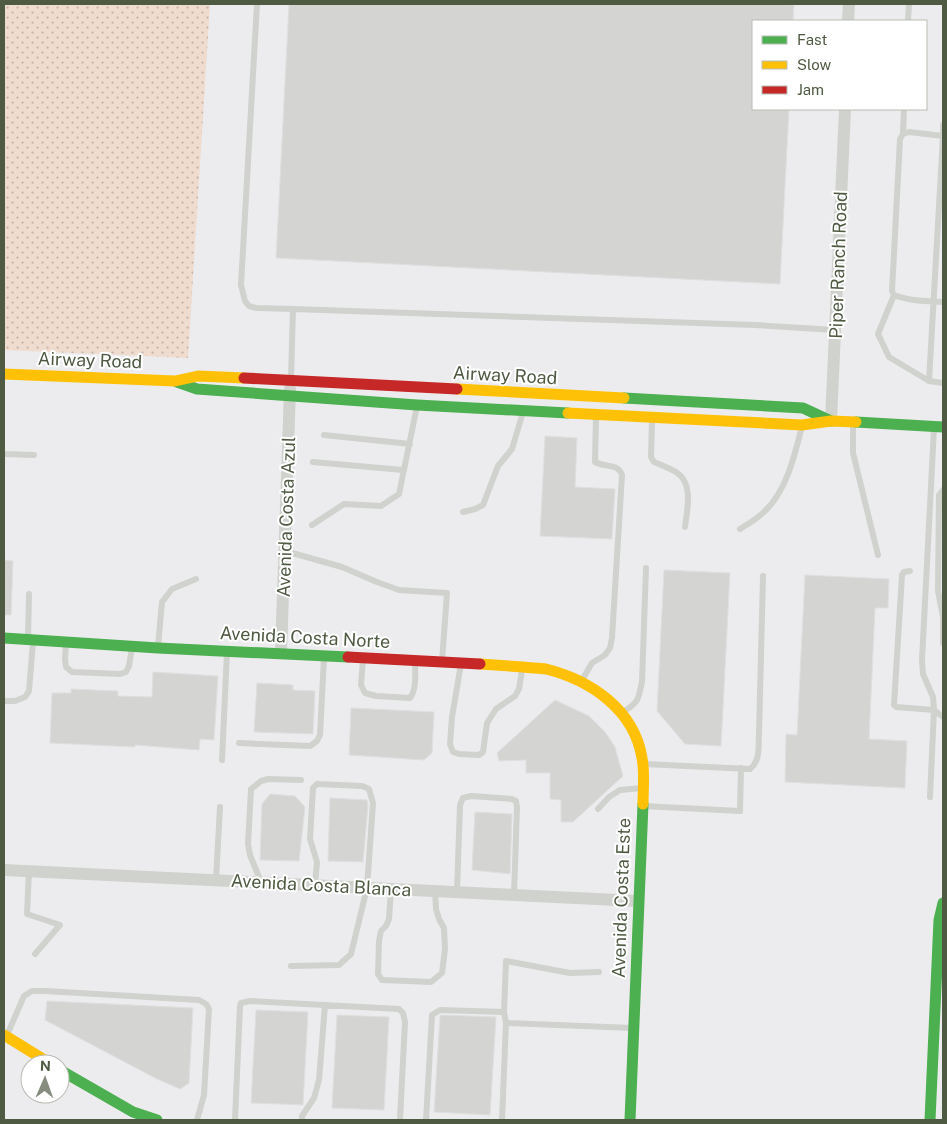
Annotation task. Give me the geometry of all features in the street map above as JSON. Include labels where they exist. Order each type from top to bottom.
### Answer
[{"type":"street","points":[[848,20],[849,4]]},
{"type":"street","name":"Piper Ranch Road","points":[[831,421],[845,110]]},
{"type":"street","name":"Airway Road","points":[[4,374],[175,381],[198,376],[803,408],[831,421]]},
{"type":"street","name":"Avenida Costa Azul","points":[[281,653],[291,380]]},
{"type":"street","name":"Airway Road","points":[[175,381],[197,389],[596,415],[802,424],[831,421],[939,427]]},
{"type":"street","name":"Avenida Costa Norte","points":[[4,638],[158,648],[415,660],[544,669],[574,678],[599,692]]},
{"type":"street","name":"Avenida Costa Este","points":[[599,692],[620,710],[635,734],[643,764],[643,806],[630,1120]]},
{"type":"street","name":"Avenida Costa Blanca","points":[[4,870],[638,901]]},
{"type":"street","points":[[930,1120],[939,920],[943,903]]},
{"type":"street","points":[[4,1037],[34,1054]]},
{"type":"street","points":[[70,1076],[137,1117],[157,1120]]},
{"type":"lane","points":[[257,4],[241,286],[245,301],[249,306],[256,308],[755,325],[835,330]]},
{"type":"lane","points":[[908,20],[909,4]]},
{"type":"lane","points":[[904,110],[904,134]]},
{"type":"lane","points":[[929,381],[940,233],[943,125]]},
{"type":"lane","points":[[943,136],[909,132],[900,139],[892,291],[894,296],[878,334],[889,357],[929,381],[943,383]]},
{"type":"lane","points":[[894,296],[943,302]]},
{"type":"lane","points":[[291,380],[293,309]]},
{"type":"lane","points":[[312,525],[344,504],[380,506],[399,494],[417,404]]},
{"type":"lane","points":[[463,512],[483,505],[498,466],[512,449],[524,410]]},
{"type":"lane","points":[[580,682],[592,663],[605,655],[610,648],[622,475],[621,471],[617,468],[595,462],[596,415]]},
{"type":"lane","points":[[652,418],[651,457],[654,462],[676,472],[685,480],[688,496],[685,528]]},
{"type":"lane","points":[[853,422],[853,453],[878,555]]},
{"type":"lane","points":[[740,529],[766,510],[782,488],[796,451],[802,424]]},
{"type":"lane","points":[[930,797],[934,710],[933,696],[924,674],[922,660],[939,427]]},
{"type":"lane","points":[[324,435],[410,444]]},
{"type":"lane","points":[[4,454],[34,455]]},
{"type":"lane","points":[[313,462],[403,470]]},
{"type":"lane","points":[[943,490],[940,495],[941,544],[938,591],[943,617],[943,644]]},
{"type":"lane","points":[[285,551],[342,567],[399,590],[447,593],[442,662]]},
{"type":"lane","points":[[622,713],[634,706],[639,697],[642,682],[646,568]]},
{"type":"lane","points":[[910,571],[904,572],[902,575],[894,705],[896,708],[934,710],[943,717]]},
{"type":"lane","points":[[643,764],[750,769],[754,766],[758,758],[762,576]]},
{"type":"lane","points":[[158,648],[162,602],[172,589],[196,579]]},
{"type":"lane","points":[[4,701],[15,701],[25,697],[29,691],[29,594]]},
{"type":"lane","points":[[66,642],[66,667],[72,672],[120,674],[126,672],[129,666],[132,646]]},
{"type":"lane","points":[[222,760],[227,651]]},
{"type":"lane","points":[[239,743],[310,746],[317,741],[320,735],[324,656]]},
{"type":"lane","points":[[363,658],[361,685],[366,693],[376,696],[410,698],[414,688],[415,660]]},
{"type":"lane","points":[[462,663],[452,717],[450,744],[453,752],[459,754],[479,755],[483,752],[487,723],[496,709],[515,696],[519,689],[522,668]]},
{"type":"lane","points":[[643,806],[740,810],[741,768]]},
{"type":"lane","points":[[261,882],[250,856],[248,844],[251,789],[261,781],[268,779],[301,780]]},
{"type":"lane","points":[[291,966],[339,965],[351,954],[367,888],[373,803],[369,789],[362,786],[317,784],[313,788],[310,839],[317,862],[315,885]]},
{"type":"lane","points":[[598,809],[609,797],[620,790],[643,788]]},
{"type":"lane","points":[[457,892],[460,805],[463,798],[471,796],[512,799],[516,801],[514,895]]},
{"type":"lane","points":[[216,880],[220,807]]},
{"type":"lane","points":[[29,871],[27,914],[60,925],[35,954]]},
{"type":"lane","points":[[391,889],[389,919],[381,932],[379,941],[378,974],[382,980],[432,982],[442,973],[445,949],[444,928],[439,920],[436,909],[435,891]]},
{"type":"lane","points":[[502,1120],[506,1023],[504,1012],[506,961],[570,973],[599,972]]},
{"type":"lane","points":[[4,1037],[24,996],[32,991],[199,1000],[206,1004],[209,1010],[204,1095],[197,1120]]},
{"type":"lane","points":[[235,1120],[240,1006],[241,1003],[250,1001],[399,1009],[403,1013],[405,1022],[400,1120]]},
{"type":"lane","points":[[302,1120],[302,1116],[314,1098],[319,1080],[324,1005]]},
{"type":"lane","points":[[426,1120],[432,1015],[440,1010],[504,1012]]},
{"type":"lane","points":[[506,1023],[633,1028]]},
{"type":"shaded area","points":[[4,4],[210,4],[188,358],[4,350]]},
{"type":"building","points":[[289,4],[794,5],[793,20],[752,20],[752,110],[789,110],[780,284],[276,258]]},
{"type":"building","points":[[545,436],[577,438],[575,487],[615,489],[612,539],[540,536]]},
{"type":"building","points":[[4,560],[13,561],[11,615],[4,615]]},
{"type":"building","points":[[664,570],[730,573],[721,746],[685,744],[657,711]]},
{"type":"building","points":[[805,575],[889,579],[888,608],[875,608],[869,739],[907,741],[905,788],[785,782],[786,734],[797,735]]},
{"type":"building","points":[[153,672],[218,676],[214,740],[200,739],[199,750],[135,745],[135,747],[50,743],[52,693],[71,693],[71,689],[118,691],[118,696],[152,697]]},
{"type":"building","points":[[257,683],[293,685],[293,690],[315,691],[313,734],[254,732]]},
{"type":"building","points":[[555,700],[589,716],[605,732],[615,747],[623,776],[573,822],[561,822],[561,800],[550,799],[550,773],[526,773],[526,760],[499,761],[497,753]]},
{"type":"building","points":[[351,708],[434,712],[432,753],[424,760],[349,755]]},
{"type":"building","points":[[270,794],[295,796],[305,807],[299,861],[260,860],[262,804]]},
{"type":"building","points":[[330,798],[367,800],[363,862],[328,861]]},
{"type":"building","points":[[475,812],[512,814],[510,874],[472,870]]},
{"type":"building","points":[[47,1001],[193,1008],[189,1083],[180,1089],[157,1079],[45,1020]]},
{"type":"building","points":[[256,1010],[308,1012],[303,1105],[251,1103]]},
{"type":"building","points":[[337,1015],[389,1017],[384,1110],[332,1108]]},
{"type":"building","points":[[441,1015],[496,1017],[490,1115],[434,1112]]},
{"type":"traffic: fast","points":[[177,382],[197,389],[417,405],[568,413]]},
{"type":"traffic: fast","points":[[624,398],[803,408],[831,421]]},
{"type":"traffic: fast","points":[[856,422],[943,427]]},
{"type":"traffic: fast","points":[[4,638],[348,657]]},
{"type":"traffic: fast","points":[[630,1120],[643,804]]},
{"type":"traffic: fast","points":[[930,1120],[939,920],[943,903]]},
{"type":"traffic: fast","points":[[70,1076],[133,1112],[157,1120]]},
{"type":"traffic: slow","points":[[4,374],[175,381],[198,376],[244,378]]},
{"type":"traffic: slow","points":[[457,389],[624,398]]},
{"type":"traffic: slow","points":[[568,413],[802,425],[831,421],[856,422]]},
{"type":"traffic: slow","points":[[480,664],[546,669],[578,681],[594,689],[607,699],[620,711],[630,725],[637,741],[642,758],[643,804]]},
{"type":"traffic: slow","points":[[4,1035],[35,1054]]},
{"type":"traffic: jam","points":[[244,378],[457,389]]},
{"type":"traffic: jam","points":[[348,657],[480,664]]}]
